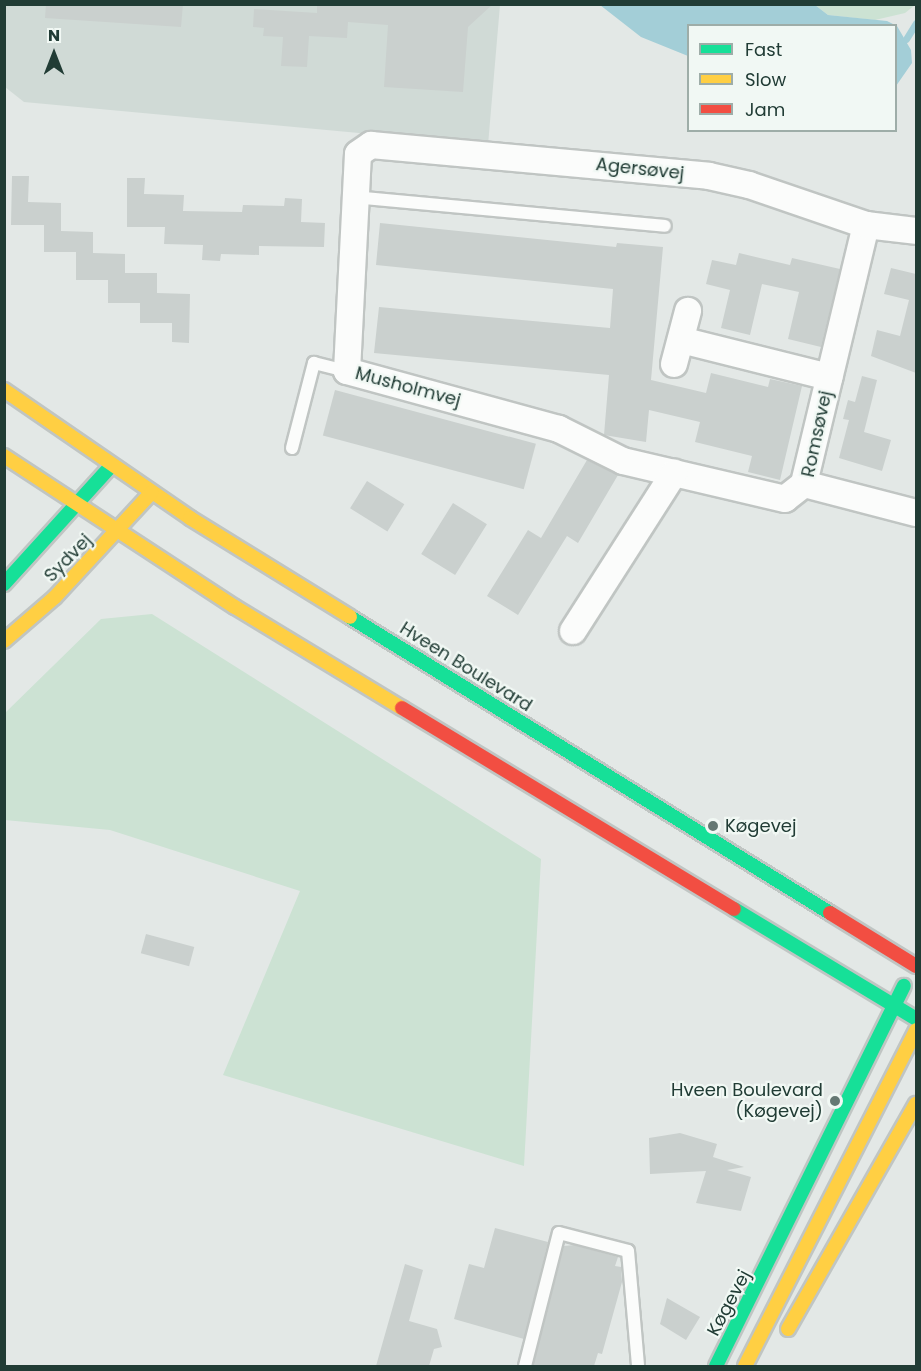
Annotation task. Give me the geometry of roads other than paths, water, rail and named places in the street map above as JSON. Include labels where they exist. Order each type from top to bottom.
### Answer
[{"type":"main road","name":"Hveen Boulevard","points":[[4,390],[110,467],[151,493],[916,965]]},
{"type":"main road","points":[[4,456],[117,534],[916,1019]]},
{"type":"main road","name":"Sydvej","points":[[4,584],[79,507],[110,467]]},
{"type":"main road","name":"Sydvej","points":[[4,641],[117,534],[151,493]]},
{"type":"main road","name":"Køgevej","points":[[716,1366],[916,965]]},
{"type":"main road","points":[[745,1366],[916,1030]]},
{"type":"main road","points":[[782,1340],[916,1104]]},
{"type":"street","name":"Agersøvej","points":[[358,154],[371,145],[709,176],[749,185],[866,225],[916,231]]},
{"type":"street","name":"Musholmvej","points":[[358,154],[353,197],[347,371],[559,429],[623,461],[785,499],[804,484]]},
{"type":"street","name":"Romsøvej","points":[[866,225],[804,484],[916,513]]},
{"type":"street","points":[[674,364],[688,311]]},
{"type":"street","name":"Romsøvej","points":[[681,340],[829,377]]},
{"type":"street","points":[[573,632],[674,473]]},
{"type":"lane","points":[[353,197],[665,226]]},
{"type":"lane","points":[[292,448],[314,363],[347,371]]},
{"type":"lane","points":[[525,1366],[559,1233],[628,1251],[638,1366]]},
{"type":"water","points":[[600,5],[815,5],[828,15],[887,21],[893,24],[687,24],[687,56],[641,37]]},
{"type":"water","points":[[897,26],[911,50],[912,63],[897,85]]},
{"type":"waterway","points":[[906,39],[916,23]]},
{"type":"place","name":"Køgevej","points":[[713,826]]},
{"type":"place","name":"Hveen Boulevard (Køgevej)","points":[[835,1101]]}]
